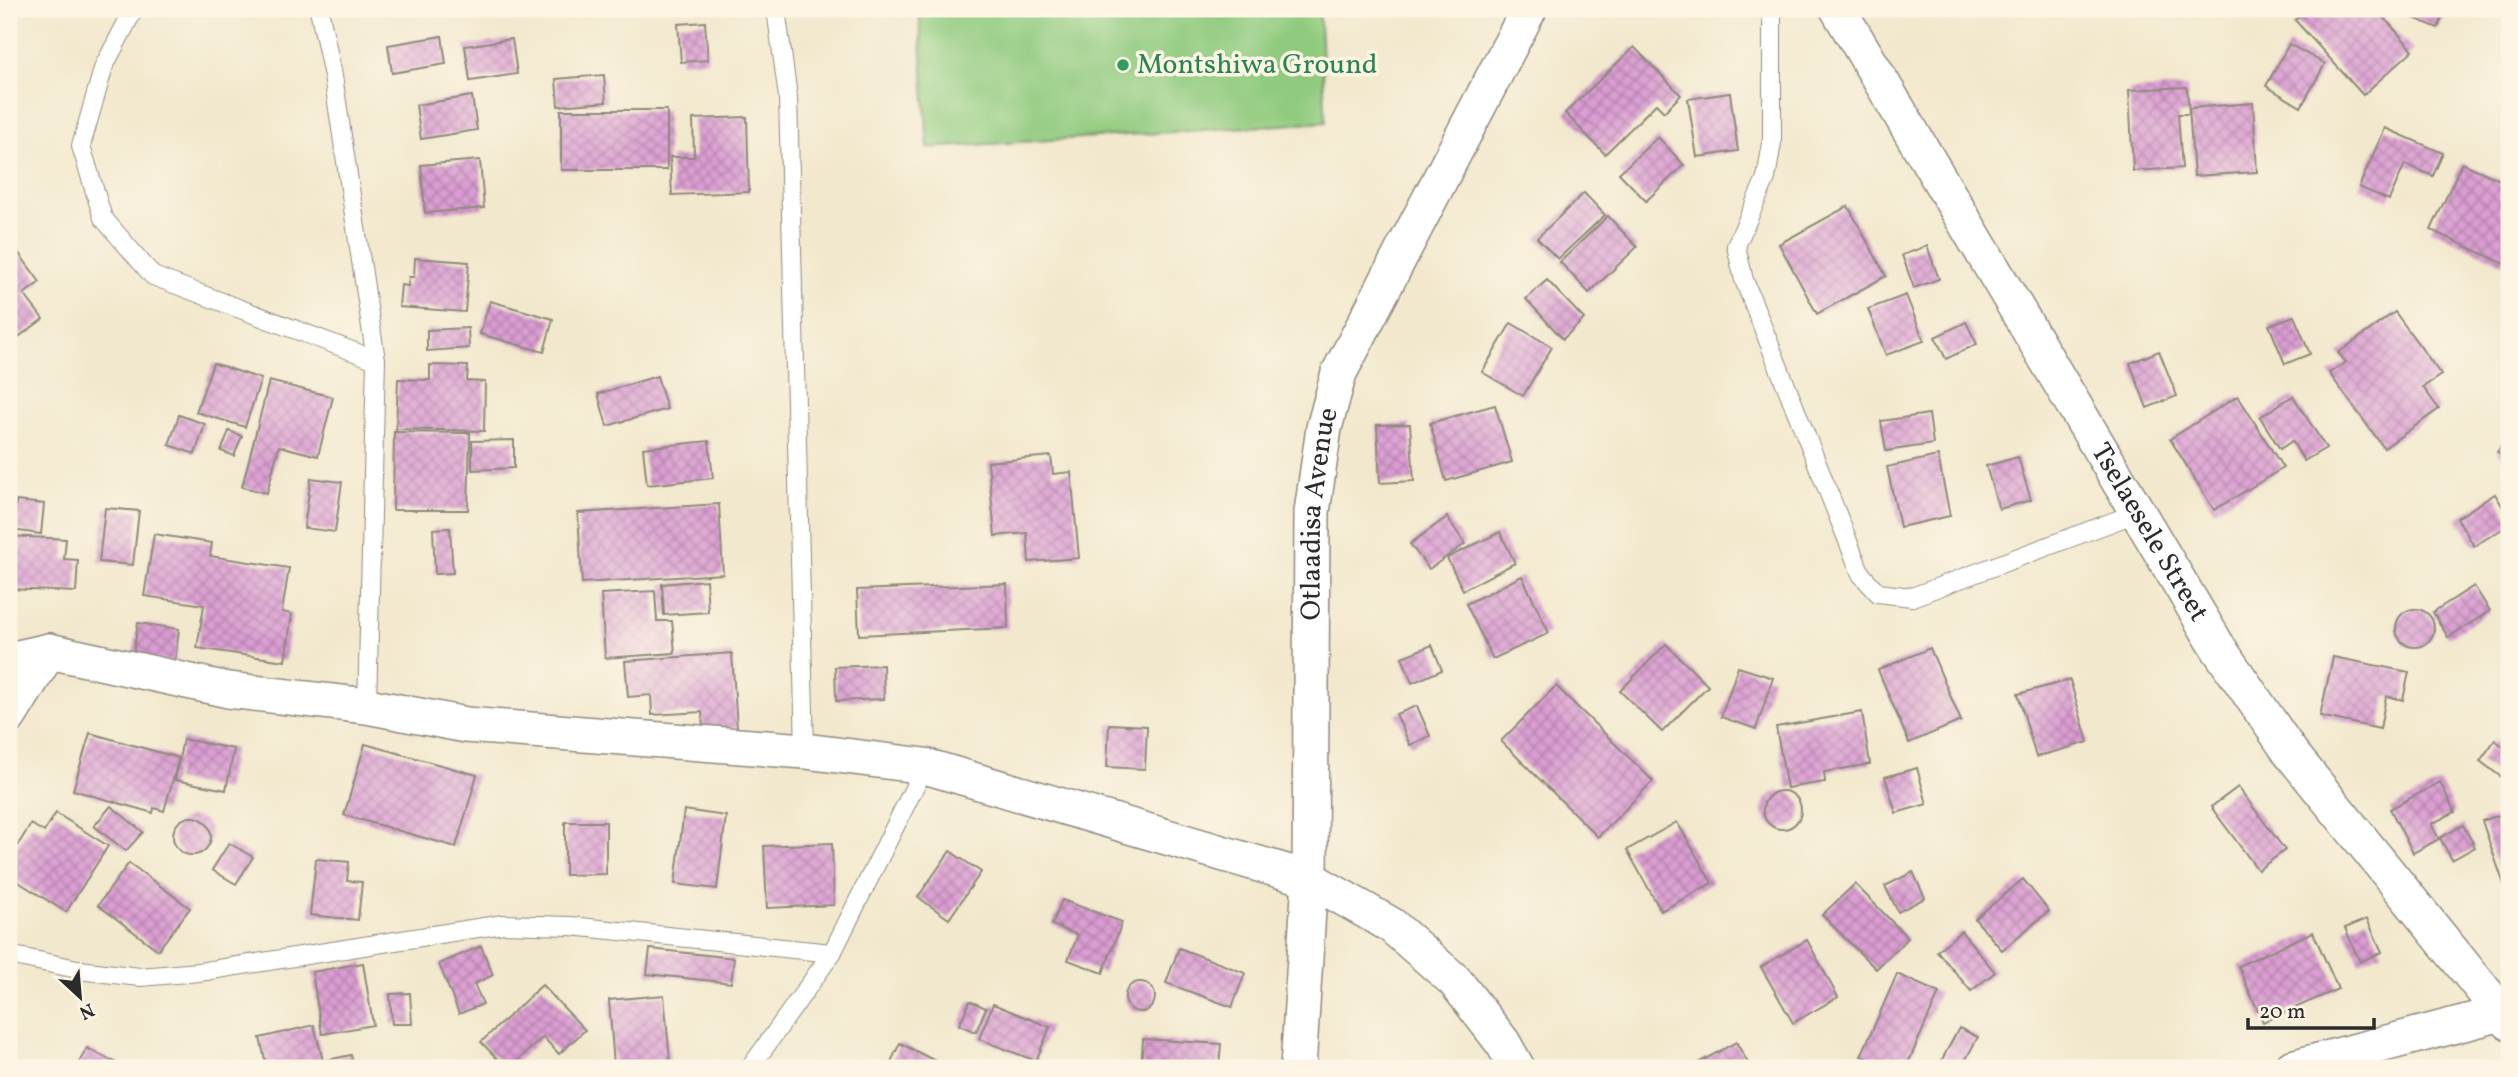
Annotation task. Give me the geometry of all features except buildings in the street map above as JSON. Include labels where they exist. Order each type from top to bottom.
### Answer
[{"type":"street","name":"Otlaadisa Avenue","points":[[1298,1068],[1310,879],[1312,512],[1324,428],[1339,373],[1529,9]]},
{"type":"street","name":"Tselaesele Street","points":[[1838,9],[2219,649],[2290,752],[2507,1015]]},
{"type":"street","points":[[9,660],[49,651],[228,690],[367,706],[466,725],[805,751],[925,766],[1310,879],[1391,925],[1455,981],[1503,1043],[1517,1068]]},
{"type":"street","points":[[9,716],[49,651]]},
{"type":"street","points":[[2292,1068],[2348,1061],[2507,1015]]},
{"type":"lane","points":[[134,9],[104,66],[81,146],[103,218],[153,276],[376,360]]},
{"type":"lane","points":[[319,9],[334,76],[376,360],[367,706]]},
{"type":"lane","points":[[776,9],[788,97],[805,751]]},
{"type":"lane","points":[[1772,9],[1772,143],[1766,178],[1735,246],[1744,280],[1861,574],[1878,593],[1912,597],[2139,512]]},
{"type":"lane","points":[[750,1068],[832,953],[925,766]]},
{"type":"lane","points":[[9,955],[88,971],[140,977],[199,972],[503,924],[571,926],[832,953]]},
{"type":"green space","name":"Montshiwa Ground","points":[[919,9],[1319,9],[1326,122],[928,148]]},
{"type":"place","name":"Montshiwa Ground","points":[[1123,65]]}]
